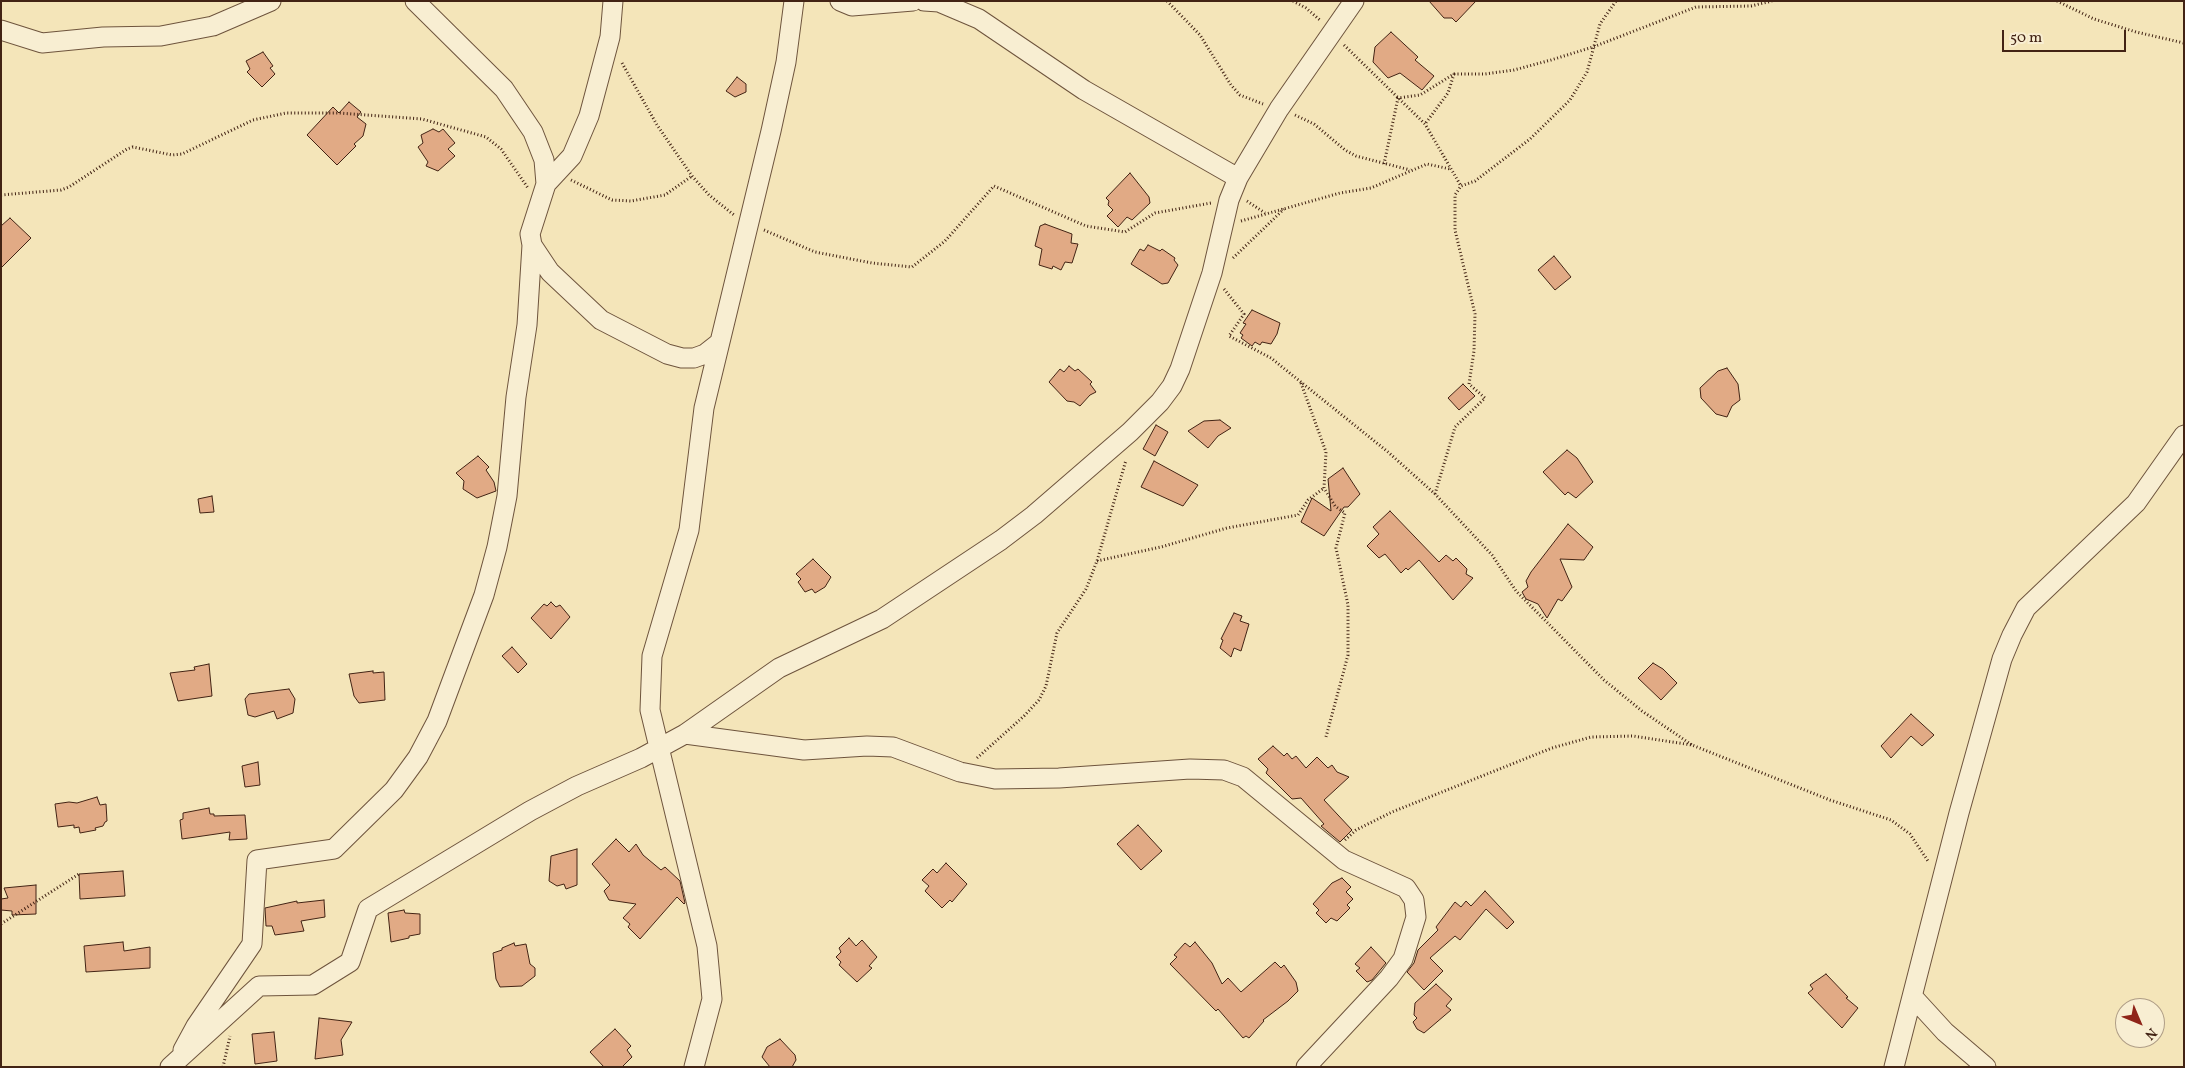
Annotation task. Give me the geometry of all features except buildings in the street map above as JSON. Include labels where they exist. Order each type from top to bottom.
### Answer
[{"type":"street","points":[[1,30],[42,43],[103,37],[161,36],[213,26],[271,1]]},
{"type":"street","points":[[415,1],[504,89],[532,132],[552,178]]},
{"type":"street","points":[[175,1062],[196,1026],[252,944],[257,860],[334,849],[394,790],[418,757],[437,721],[484,595],[499,539],[507,496],[516,397],[527,324],[532,245],[530,234],[539,205],[552,178],[572,156],[589,116],[610,37],[613,1]]},
{"type":"street","points":[[694,1067],[712,999],[707,946],[650,710],[652,656],[689,530],[704,408],[786,62],[794,1]]},
{"type":"street","points":[[840,1],[852,6],[913,1]]},
{"type":"street","points":[[924,1],[939,2],[980,19],[1084,90],[1238,178]]},
{"type":"street","points":[[175,1062],[259,986],[313,985],[350,962],[368,909],[530,811],[685,734],[779,668],[882,619],[1001,540],[1034,515],[1130,432],[1160,402],[1172,386],[1180,369],[1213,274],[1229,200],[1238,178],[1279,109],[1354,1]]},
{"type":"street","points":[[532,245],[550,272],[601,320],[667,354],[682,358],[694,358],[705,354],[719,342]]},
{"type":"street","points":[[1894,1067],[1959,813],[2002,660],[2012,635],[2026,608],[2136,503],[2184,435]]},
{"type":"street","points":[[685,734],[804,750],[867,746],[893,747],[960,772],[996,779],[1059,778],[1190,769],[1224,770],[1243,777],[1334,849],[1344,860],[1406,888],[1414,900],[1416,917],[1403,959],[1388,978],[1306,1067]]},
{"type":"street","points":[[1913,997],[1945,1032],[1986,1067]]},
{"type":"path","points":[[1167,1],[1200,35],[1231,85],[1240,95],[1250,101],[1279,109],[1314,124],[1345,150],[1384,164],[1410,170]]},
{"type":"path","points":[[1293,1],[1316,16],[1425,124],[1461,186]]},
{"type":"path","points":[[1435,494],[1455,426],[1485,398],[1469,384],[1474,351],[1475,314],[1455,230],[1455,194],[1461,186],[1475,181],[1492,170],[1530,139],[1570,100],[1587,72],[1600,24],[1616,1]]},
{"type":"path","points":[[1398,98],[1420,95],[1454,74],[1485,74],[1514,70],[1593,46],[1696,6],[1751,6],[1772,1]]},
{"type":"path","points":[[2057,1],[2102,22],[2136,32],[2184,42]]},
{"type":"path","points":[[621,61],[657,124],[692,176],[709,195],[728,211],[749,223],[815,252],[872,263],[912,267],[945,241],[994,186],[1086,226],[1125,232],[1155,213],[1229,200]]},
{"type":"path","points":[[1425,124],[1448,93],[1454,74]]},
{"type":"path","points":[[1384,164],[1398,98]]},
{"type":"path","points":[[1,195],[48,192],[69,187],[109,160],[133,147],[172,155],[182,154],[253,120],[286,113],[339,113],[422,119],[486,137],[501,150],[539,205]]},
{"type":"path","points":[[1223,227],[1286,207],[1340,193],[1371,188],[1427,164],[1450,169]]},
{"type":"path","points":[[552,178],[612,200],[631,201],[665,195],[692,176]]},
{"type":"path","points":[[1286,207],[1213,274],[1244,314],[1229,336],[1271,358],[1388,452],[1435,494],[1492,555],[1516,591],[1604,680],[1642,711],[1692,745],[1830,800],[1891,820],[1910,834],[1926,855],[1930,864]]},
{"type":"path","points":[[1301,382],[1326,452],[1324,488],[1335,506],[1345,513],[1336,548],[1348,605],[1348,655],[1326,737]]},
{"type":"path","points":[[960,772],[1000,740],[1039,700],[1046,686],[1057,633],[1086,588],[1097,561],[1127,458],[1130,432]]},
{"type":"path","points":[[1097,561],[1161,547],[1227,528],[1298,516],[1308,500],[1324,488]]},
{"type":"path","points":[[1334,849],[1356,830],[1392,812],[1552,748],[1591,737],[1613,735],[1633,736],[1692,745]]},
{"type":"path","points":[[1,924],[79,874]]}]
